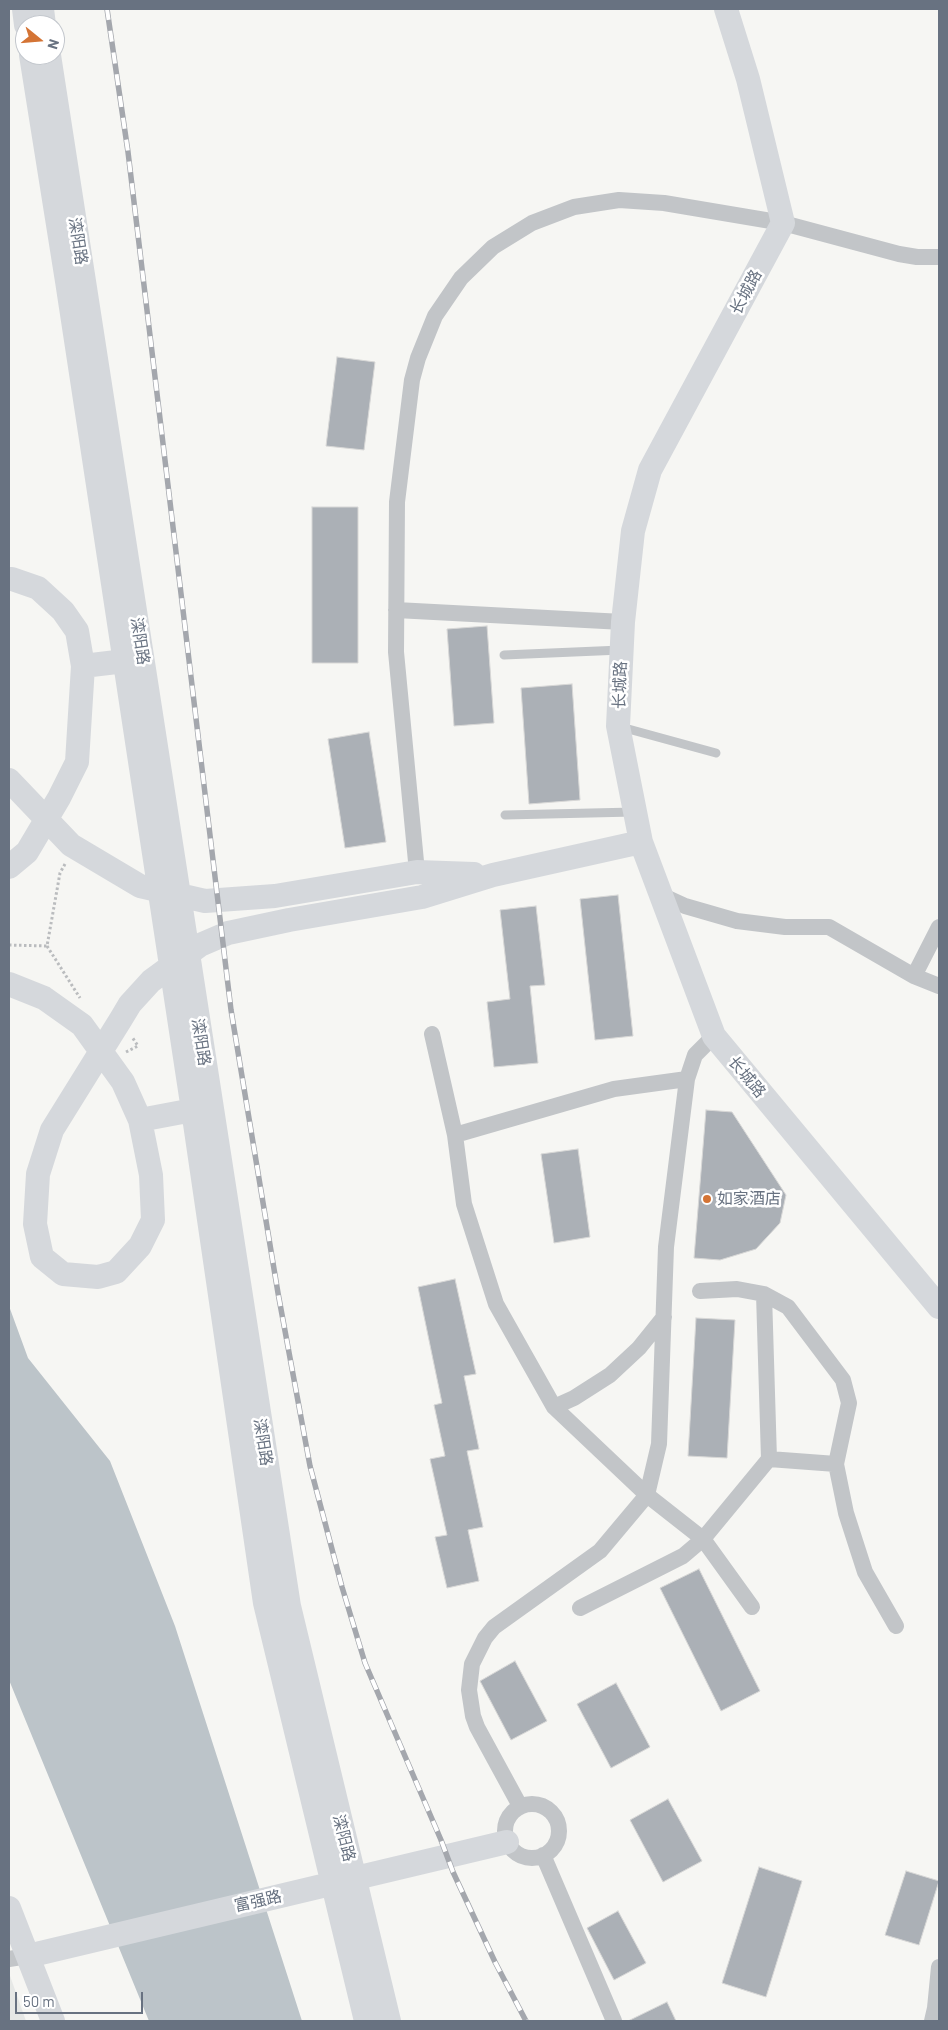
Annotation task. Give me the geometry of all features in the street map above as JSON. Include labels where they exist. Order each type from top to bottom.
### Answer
[{"type":"street","points":[[726,9],[748,79],[783,223]]},
{"type":"street","name":"滦阳路","points":[[33,65],[193,1110],[265,1603],[328,1865],[350,1906],[388,2021]]},
{"type":"street","name":"滦阳路","points":[[51,65],[288,1606],[346,1845],[350,1906],[366,2021]]},
{"type":"street","points":[[417,872],[396,652],[397,502],[412,380],[425,336],[435,316],[461,278],[476,262],[506,238],[532,223],[567,209],[596,202],[642,200],[783,223],[899,254],[939,258]]},
{"type":"street","name":"长城路","points":[[783,223],[650,470],[632,531],[623,622],[618,726],[641,842],[714,1036],[939,1307]]},
{"type":"street","points":[[9,579],[38,588],[63,611],[77,631],[83,666],[77,762],[59,798],[27,852],[9,867]]},
{"type":"street","points":[[396,610],[623,622]]},
{"type":"street","points":[[83,666],[125,661]]},
{"type":"street","points":[[9,780],[71,845],[140,886],[205,901],[274,896],[417,872],[493,875]]},
{"type":"street","points":[[9,984],[44,998],[82,1025],[123,1082],[140,1120],[151,1175],[153,1220],[140,1246],[116,1272],[98,1277],[63,1274],[42,1257],[35,1224],[38,1174],[52,1130],[130,1004],[151,981],[200,945],[228,933],[289,920],[422,897],[493,875],[641,842]]},
{"type":"street","points":[[661,895],[685,906],[737,921],[785,927],[829,927],[914,976],[939,986]]},
{"type":"street","points":[[914,976],[939,927]]},
{"type":"street","points":[[432,1034],[455,1135],[464,1204],[496,1304],[554,1407],[647,1495],[703,1539],[752,1607]]},
{"type":"street","points":[[520,1806],[477,1728],[470,1703],[469,1684],[472,1664],[478,1650],[494,1627],[600,1551],[647,1495],[659,1444],[666,1247],[687,1079],[695,1055],[714,1036]]},
{"type":"street","points":[[455,1135],[614,1089],[687,1079]]},
{"type":"street","points":[[140,1120],[193,1110]]},
{"type":"street","points":[[700,1291],[737,1289],[764,1294],[788,1307],[843,1380],[849,1402],[836,1464],[846,1513],[865,1572],[896,1626]]},
{"type":"street","points":[[580,1608],[683,1556],[703,1539],[769,1458],[764,1294]]},
{"type":"street","points":[[554,1407],[593,1387],[610,1374],[639,1348],[664,1317]]},
{"type":"street","points":[[769,1458],[836,1464]]},
{"type":"street","points":[[528,1803],[545,1806],[557,1819],[559,1836],[556,1844],[543,1855],[535,1858],[519,1855],[507,1842],[505,1834],[508,1817],[520,1806],[528,1803]]},
{"type":"street","name":"富强路","points":[[18,1958],[507,1842]]},
{"type":"street","points":[[543,1855],[614,2021]]},
{"type":"street","points":[[9,1908],[18,1958],[53,2021]]},
{"type":"street","points":[[932,2021],[939,1967]]},
{"type":"lane","points":[[504,655],[621,650]]},
{"type":"lane","points":[[618,726],[716,753]]},
{"type":"lane","points":[[505,815],[634,812]]},
{"type":"path","points":[[9,945],[47,946],[60,873]]},
{"type":"shaded area","points":[[9,1306],[28,1358],[110,1461],[175,1626],[302,2021],[149,2021],[9,1680]]},
{"type":"shaded area","points":[[9,1973],[26,2021],[9,2021]]},
{"type":"building","points":[[337,357],[375,362],[364,450],[326,446]]},
{"type":"building","points":[[312,507],[358,507],[358,663],[312,663]]},
{"type":"building","points":[[487,626],[494,723],[454,726],[447,629]]},
{"type":"building","points":[[572,684],[580,800],[529,804],[521,688]]},
{"type":"building","points":[[369,732],[386,842],[345,848],[328,739]]},
{"type":"building","points":[[618,895],[633,1036],[595,1040],[580,899]]},
{"type":"building","points":[[536,906],[545,985],[530,986],[538,1063],[494,1067],[487,1002],[510,999],[500,910]]},
{"type":"building","points":[[706,1110],[732,1112],[786,1195],[780,1223],[756,1249],[720,1260],[694,1258]]},
{"type":"building","points":[[578,1149],[590,1237],[554,1243],[541,1154]]},
{"type":"building","points":[[455,1279],[476,1374],[464,1376],[479,1449],[467,1451],[483,1527],[468,1530],[479,1581],[447,1588],[435,1537],[447,1535],[430,1459],[445,1456],[434,1405],[442,1403],[418,1287]]},
{"type":"building","points":[[696,1318],[735,1320],[727,1458],[688,1456]]},
{"type":"building","points":[[699,1569],[760,1691],[721,1711],[660,1588]]},
{"type":"building","points":[[515,1661],[547,1721],[511,1740],[480,1681]]},
{"type":"building","points":[[616,1683],[650,1747],[611,1768],[577,1704]]},
{"type":"building","points":[[668,1799],[702,1861],[663,1882],[630,1820]]},
{"type":"building","points":[[759,1867],[802,1881],[766,1997],[722,1983]]},
{"type":"building","points":[[906,1871],[939,1881],[919,1945],[885,1935]]},
{"type":"building","points":[[618,1911],[646,1963],[614,1980],[587,1928]]},
{"type":"building","points":[[667,2002],[676,2021],[628,2021]]},
{"type":"railway","points":[[107,9],[128,152],[231,1010],[278,1293],[310,1466],[342,1587],[365,1663],[453,1872],[495,1962],[526,2021]]},
{"type":"place","name":"如家酒店","points":[[707,1199]]}]
